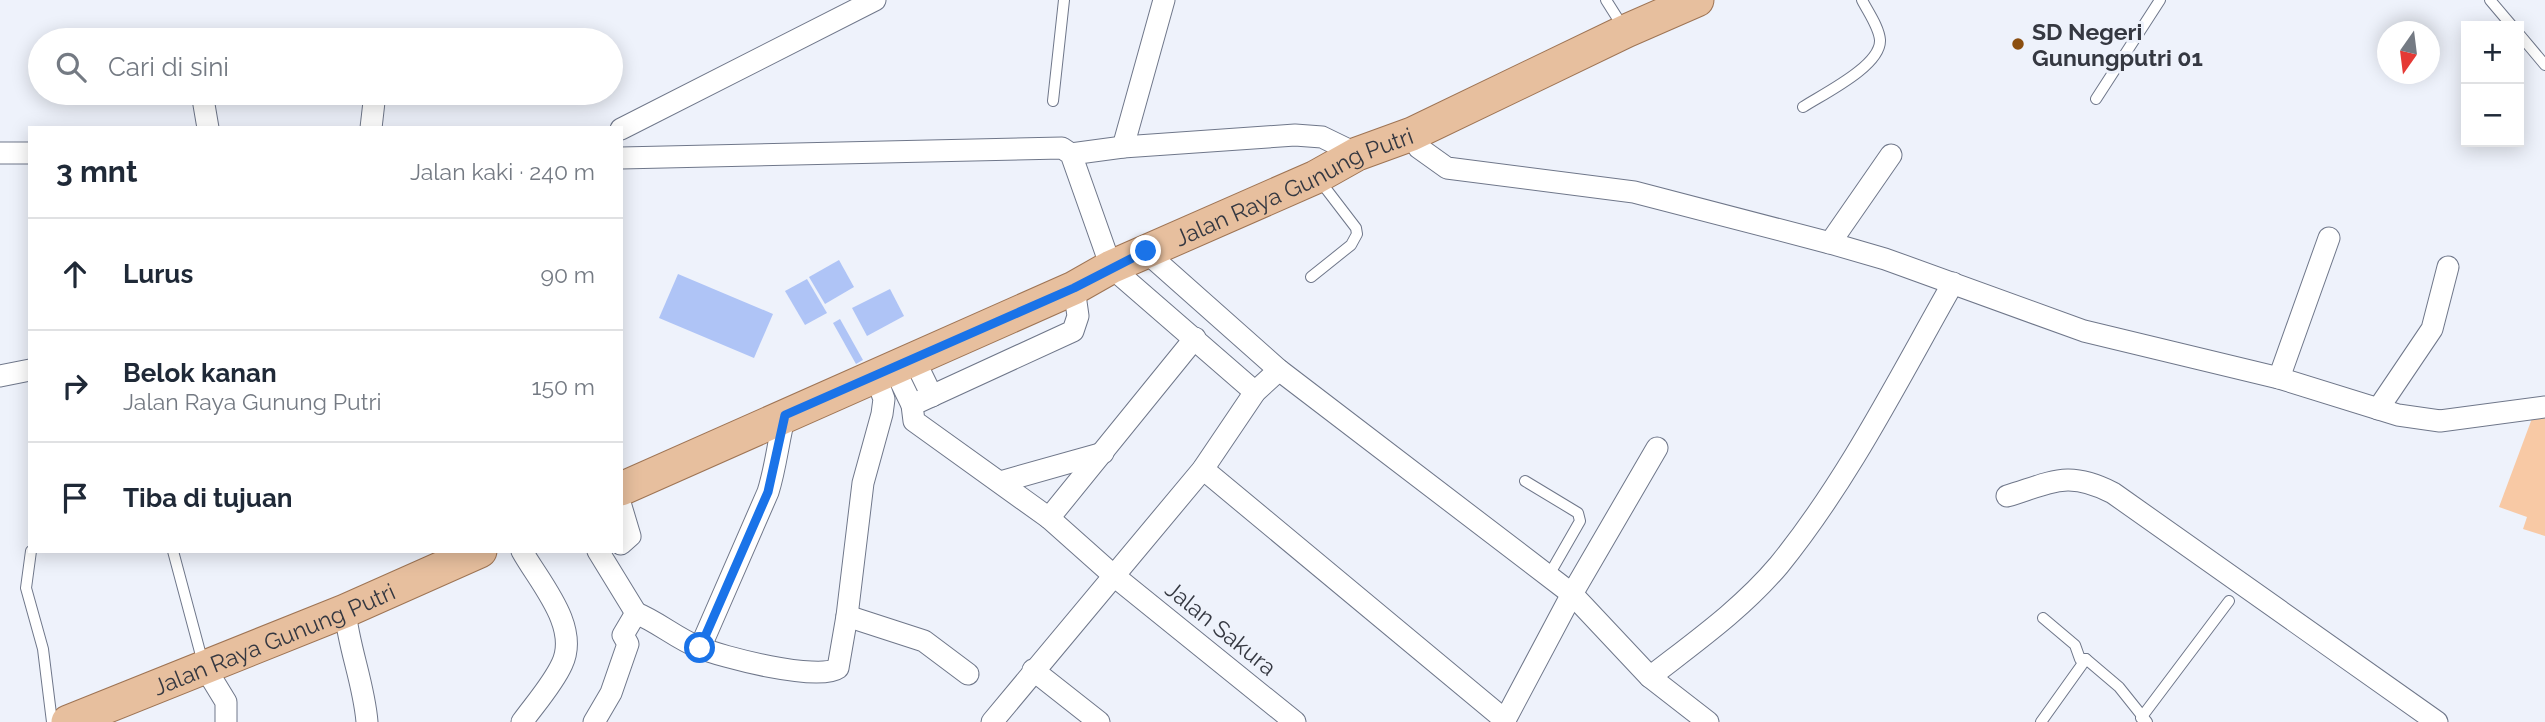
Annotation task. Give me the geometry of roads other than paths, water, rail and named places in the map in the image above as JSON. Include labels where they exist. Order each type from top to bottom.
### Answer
[{"type":"main road","name":"Jalan Raya Gunung Putri","points":[[623,489],[1074,288],[1111,267],[1316,177],[1357,154],[1412,134],[1626,31],[1697,0]]},
{"type":"main road","name":"Jalan Raya Gunung Putri","points":[[68,722],[345,611],[476,553]]},
{"type":"street","points":[[623,128],[875,0]]},
{"type":"street","points":[[1123,146],[1164,0]]},
{"type":"street","points":[[204,105],[208,126]]},
{"type":"street","points":[[371,126],[374,105]]},
{"type":"street","points":[[1412,134],[1419,148],[1447,169],[1634,192],[1830,243],[2084,331],[2278,378],[2421,420],[2440,421],[2545,407]]},
{"type":"street","points":[[623,158],[1054,146],[1071,154],[1123,146],[1295,135],[1322,137],[1357,154]]},
{"type":"street","points":[[0,153],[28,153]]},
{"type":"street","points":[[1071,154],[1111,267],[1255,392]]},
{"type":"street","points":[[1830,243],[1891,155]]},
{"type":"street","points":[[2278,378],[2329,238]]},
{"type":"street","points":[[1146,251],[1279,370],[1572,594],[1650,677],[1708,722]]},
{"type":"street","points":[[2378,409],[2432,329],[2448,267]]},
{"type":"street","points":[[1650,677],[1734,611],[1778,566],[1872,425],[1953,284]]},
{"type":"street","points":[[912,405],[1073,331],[1078,316],[1074,288]]},
{"type":"street","points":[[1049,518],[1195,338]]},
{"type":"street","points":[[601,553],[636,613],[655,620],[700,648],[750,662],[804,671],[832,672],[839,665],[863,483],[894,366],[932,396]]},
{"type":"street","name":"Jalan Sakura","points":[[894,366],[912,405],[914,421],[924,431],[1049,518],[1113,575],[1295,722]]},
{"type":"street","points":[[0,376],[28,370]]},
{"type":"street","points":[[992,722],[1203,469],[1255,392],[1279,370]]},
{"type":"street","points":[[700,648],[768,492],[785,415]]},
{"type":"street","points":[[1203,469],[1504,721],[1572,594],[1657,449]]},
{"type":"street","points":[[1000,482],[1103,453]]},
{"type":"street","points":[[2007,496],[2061,479],[2079,478],[2113,493],[2437,722]]},
{"type":"street","points":[[623,489],[630,536],[623,542]]},
{"type":"street","points":[[522,722],[563,663],[566,645],[565,627],[556,607],[523,553]]},
{"type":"street","points":[[345,611],[348,641],[366,702],[367,722]]},
{"type":"street","points":[[601,720],[628,644],[623,635],[636,613]]},
{"type":"street","points":[[847,616],[924,641],[968,674]]},
{"type":"street","points":[[204,666],[226,702],[226,722]]},
{"type":"street","points":[[1033,670],[1099,722]]},
{"type":"lane","points":[[1053,101],[1064,0]]},
{"type":"lane","points":[[1606,0],[1626,31]]},
{"type":"lane","points":[[1803,107],[1874,61],[1880,43],[1878,32],[1862,0]]},
{"type":"lane","points":[[2096,99],[2161,0]]},
{"type":"lane","points":[[2490,0],[2508,21]]},
{"type":"lane","points":[[2524,40],[2545,65]]},
{"type":"lane","points":[[1311,277],[1351,245],[1357,234],[1356,228],[1316,177]]},
{"type":"lane","points":[[1525,481],[1578,513],[1580,521],[1549,575]]},
{"type":"lane","points":[[32,553],[26,588],[43,649],[52,722]]},
{"type":"lane","points":[[174,553],[204,666]]},
{"type":"lane","points":[[2043,618],[2075,645],[2080,659],[2086,659],[2119,687],[2144,720],[2229,601]]},
{"type":"lane","points":[[2040,722],[2086,659]]},
{"type":"place","name":"SD Negeri Gunungputri 01","points":[[2018,44]]}]
